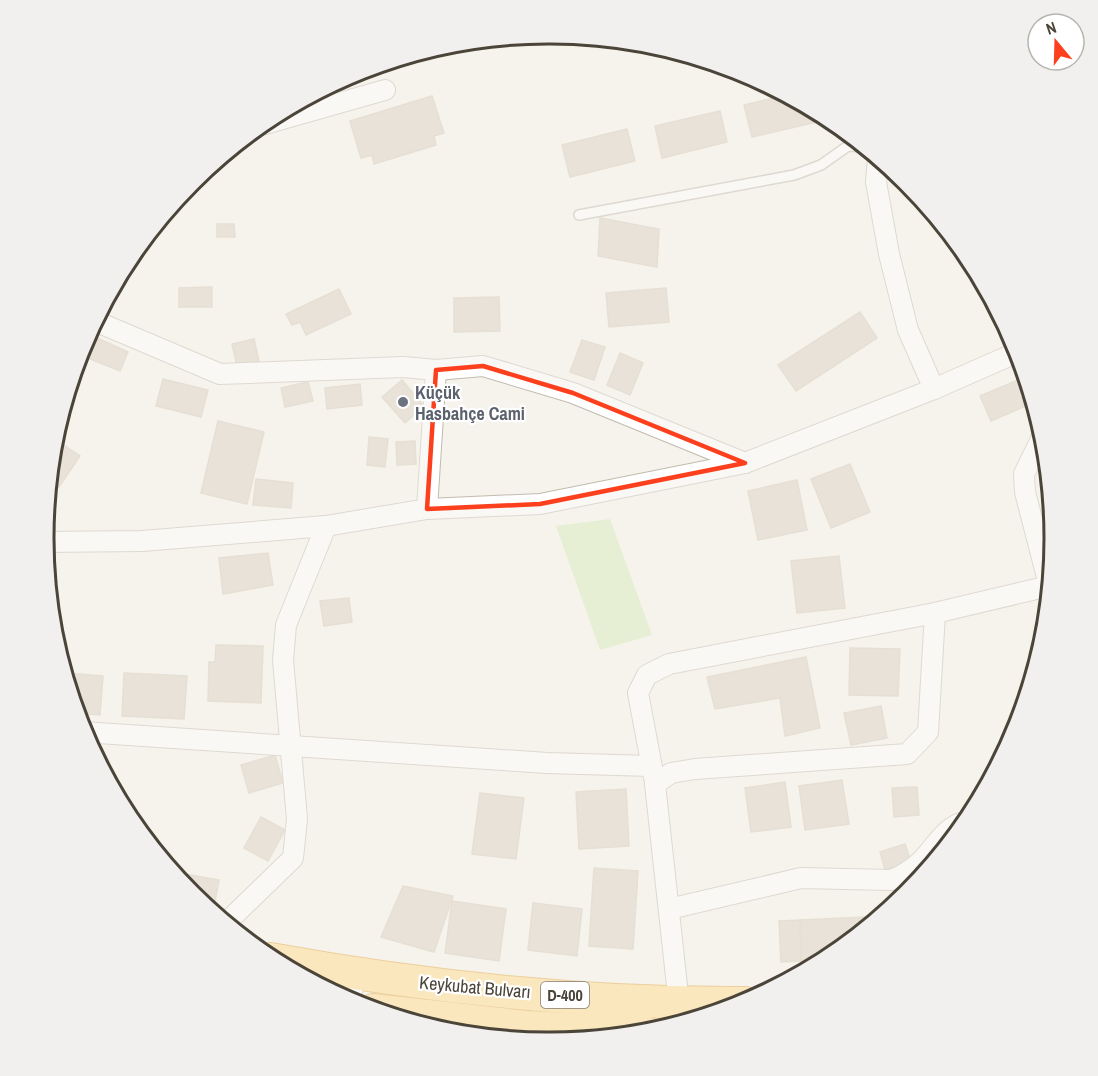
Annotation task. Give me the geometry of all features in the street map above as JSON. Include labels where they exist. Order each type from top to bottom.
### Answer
[{"type":"highway","name":"Keykubat Bulvarı","points":[[308,970],[364,985],[679,1004],[715,1003]]},
{"type":"highway","name":"Keykubat Bulvarı","points":[[419,1015],[526,1027],[590,1030]]},
{"type":"street","points":[[291,117],[385,90]]},
{"type":"street","points":[[877,168],[876,182],[889,254],[908,330],[934,389]]},
{"type":"street","points":[[103,324],[220,374],[403,368],[436,370],[483,366],[573,393],[745,463]]},
{"type":"street","points":[[54,542],[142,541],[326,526],[427,509],[540,504],[745,463],[934,389],[1009,356]]},
{"type":"street","points":[[427,509],[436,370]]},
{"type":"street","points":[[1035,451],[1024,474],[1025,492],[1043,560]]},
{"type":"street","points":[[232,917],[293,858],[297,819],[283,660],[286,625],[326,526]]},
{"type":"street","points":[[679,1004],[653,775],[638,693],[647,675],[669,664],[935,613],[1040,587]]},
{"type":"street","points":[[94,733],[547,763],[653,775],[695,769],[907,753],[920,744],[928,732],[935,613]]},
{"type":"street","points":[[669,909],[801,878],[891,880],[905,874],[935,847]]},
{"type":"street","points":[[364,985],[372,1000]]},
{"type":"lane","points":[[579,215],[794,175],[821,165],[850,146]]},
{"type":"highlighted area","points":[[483,366],[573,393],[745,463],[540,504],[427,509],[436,370]]},
{"type":"green space","points":[[610,519],[652,635],[600,650],[556,526]]},
{"type":"building","points":[[432,96],[444,133],[434,136],[436,145],[374,164],[372,155],[361,158],[350,121]]},
{"type":"building","points":[[775,98],[816,122],[752,137],[744,105]]},
{"type":"building","points":[[720,111],[727,142],[662,158],[655,126]]},
{"type":"building","points":[[627,129],[635,161],[570,177],[562,145]]},
{"type":"building","points":[[600,218],[659,229],[657,267],[598,256]]},
{"type":"building","points":[[217,224],[234,224],[235,237],[217,237]]},
{"type":"building","points":[[212,287],[212,307],[179,307],[179,288]]},
{"type":"building","points":[[666,288],[669,322],[609,327],[606,293]]},
{"type":"building","points":[[339,289],[351,314],[306,335],[300,322],[292,325],[286,314]]},
{"type":"building","points":[[499,297],[500,331],[454,332],[454,298]]},
{"type":"building","points":[[860,312],[877,338],[796,391],[778,365]]},
{"type":"building","points":[[97,338],[128,352],[120,371],[89,358]]},
{"type":"building","points":[[254,339],[259,361],[237,366],[232,344]]},
{"type":"building","points":[[582,340],[605,347],[594,380],[570,372]]},
{"type":"building","points":[[620,353],[643,363],[630,395],[607,385]]},
{"type":"building","points":[[163,379],[208,390],[201,417],[156,406]]},
{"type":"building","name":"Küçük Hasbahçe Cami","points":[[402,380],[424,406],[405,423],[382,397]]},
{"type":"building","points":[[1017,380],[1026,406],[991,421],[980,396]]},
{"type":"building","points":[[308,382],[313,401],[285,407],[281,388]]},
{"type":"building","points":[[360,384],[362,405],[327,409],[325,388]]},
{"type":"building","points":[[218,421],[264,432],[247,504],[201,493]]},
{"type":"building","points":[[369,437],[388,439],[385,467],[367,465]]},
{"type":"building","points":[[415,441],[416,464],[397,465],[396,442]]},
{"type":"building","points":[[64,445],[80,456],[59,487],[59,473]]},
{"type":"building","points":[[850,464],[870,512],[831,528],[811,479]]},
{"type":"building","points":[[256,479],[293,483],[291,508],[253,505]]},
{"type":"building","points":[[797,480],[807,530],[758,540],[748,491]]},
{"type":"building","points":[[268,553],[273,585],[223,594],[219,558]]},
{"type":"building","points":[[839,556],[845,608],[797,613],[791,561]]},
{"type":"building","points":[[349,598],[352,622],[324,626],[320,601]]},
{"type":"building","points":[[216,645],[263,646],[261,703],[208,701],[209,662],[215,662]]},
{"type":"building","points":[[850,648],[900,649],[898,696],[849,695]]},
{"type":"building","points":[[806,657],[820,728],[785,736],[780,698],[715,709],[707,677]]},
{"type":"building","points":[[124,673],[187,676],[184,719],[122,716]]},
{"type":"building","points":[[73,674],[103,676],[100,715],[87,714]]},
{"type":"building","points":[[881,706],[887,738],[851,745],[844,713]]},
{"type":"building","points":[[275,755],[283,783],[249,793],[241,765]]},
{"type":"building","points":[[842,780],[849,824],[805,830],[799,786]]},
{"type":"building","points":[[785,782],[791,827],[751,832],[745,788]]},
{"type":"building","points":[[917,787],[919,815],[894,817],[892,788]]},
{"type":"building","points":[[626,789],[629,846],[579,849],[576,792]]},
{"type":"building","points":[[480,793],[524,798],[516,859],[472,854]]},
{"type":"building","points":[[261,817],[285,830],[268,861],[244,848]]},
{"type":"building","points":[[905,844],[911,862],[885,870],[880,852]]},
{"type":"building","points":[[594,868],[638,871],[633,949],[589,946]]},
{"type":"building","points":[[186,874],[219,880],[215,902]]},
{"type":"building","points":[[403,886],[453,896],[434,952],[381,937]]},
{"type":"building","points":[[452,901],[506,909],[499,961],[445,953]]},
{"type":"building","points":[[533,903],[582,909],[577,956],[528,950]]},
{"type":"building","points":[[865,917],[824,949],[801,961],[800,920]]},
{"type":"building","points":[[800,920],[801,961],[781,962],[779,921]]},
{"type":"place","name":"Küçük Hasbahçe Cami","points":[[403,402]]}]
